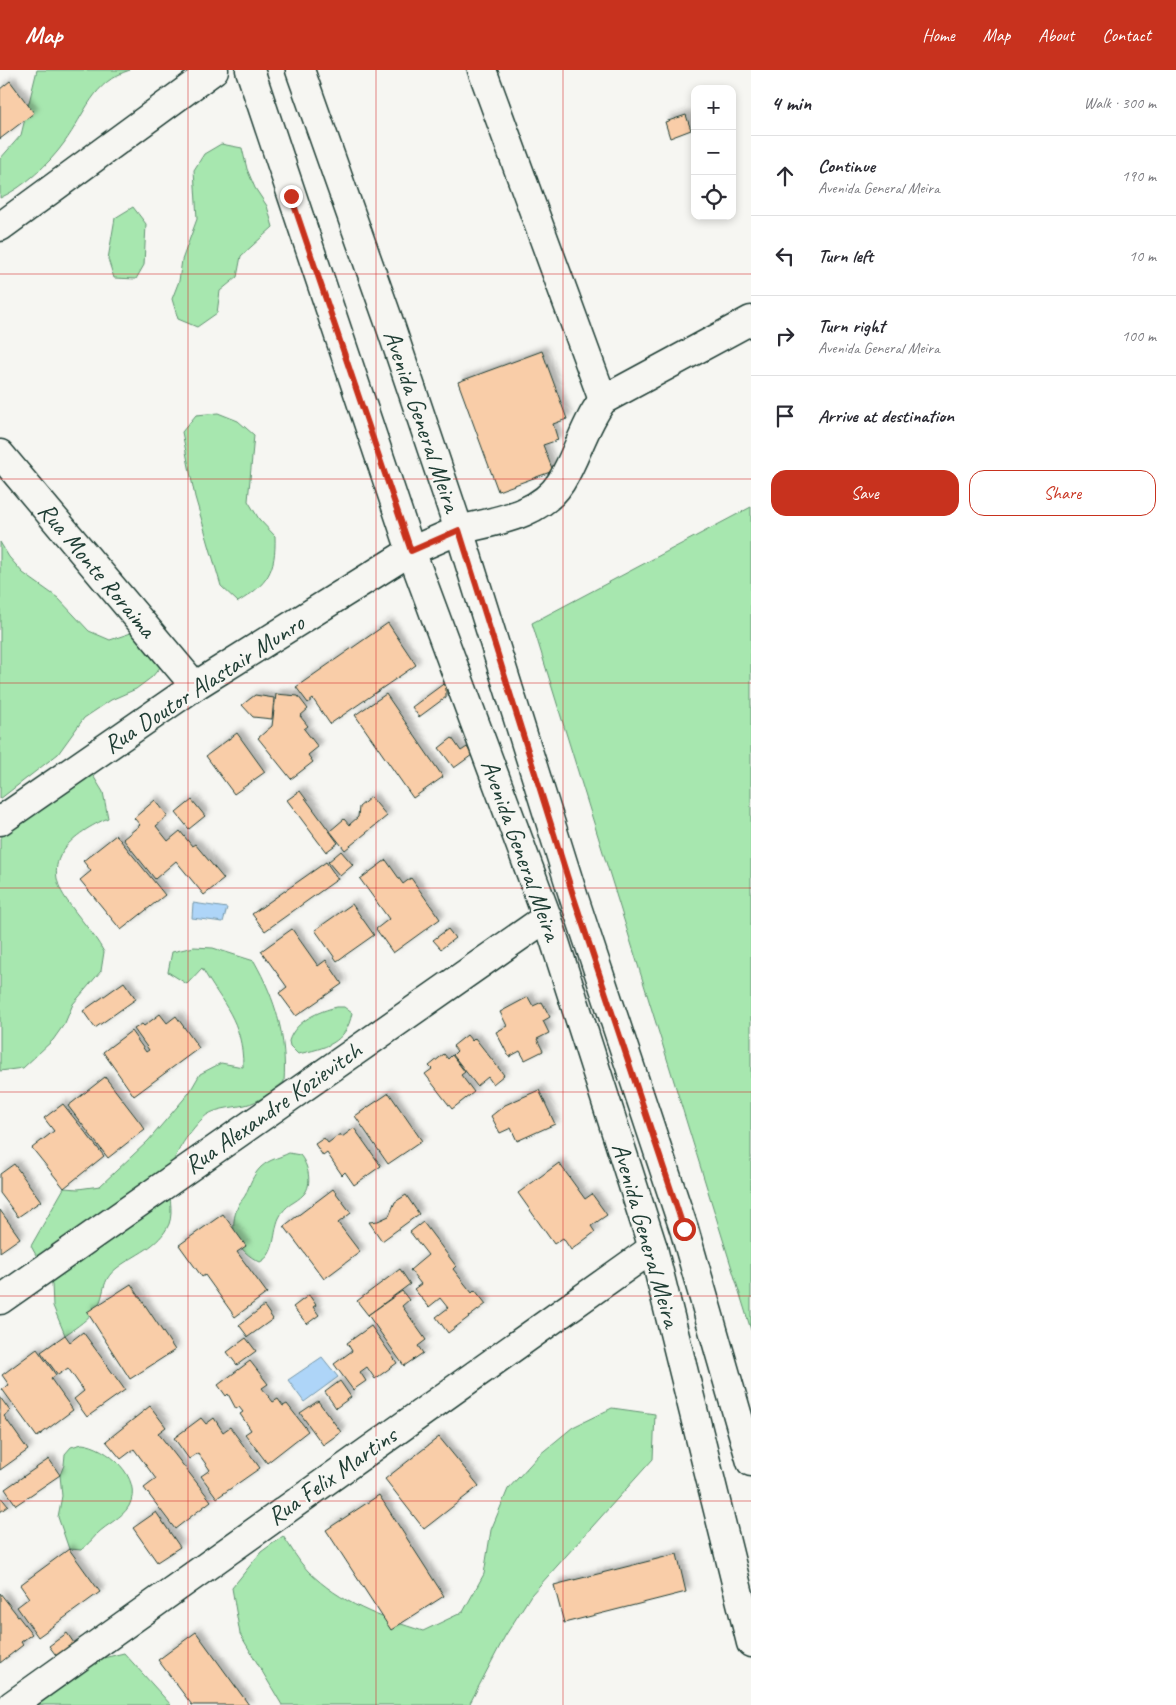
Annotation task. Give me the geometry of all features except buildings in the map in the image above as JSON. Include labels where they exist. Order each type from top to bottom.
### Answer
[{"type":"street","points":[[0,227],[214,70]]},
{"type":"street","name":"Avenida General Meira","points":[[250,70],[411,551],[547,916],[653,1248],[751,1642]]},
{"type":"street","name":"Avenida General Meira","points":[[300,70],[388,319],[459,530],[574,898],[684,1229],[751,1462]]},
{"type":"street","points":[[482,70],[603,400],[751,320]]},
{"type":"street","name":"Rua Doutor Alastair Munro","points":[[0,821],[195,686],[411,551],[459,530],[516,516],[542,502],[561,483],[593,413],[603,400]]},
{"type":"street","name":"Rua Monte Roraima","points":[[0,454],[195,686]]},
{"type":"street","name":"Rua Alexandre Kozievitch","points":[[0,1300],[547,916]]},
{"type":"street","name":"Rua Felix Martins","points":[[12,1705],[653,1248]]},
{"type":"green space","points":[[37,70],[130,70],[117,75],[98,90],[72,132],[51,159],[18,188],[0,198],[0,159],[21,135]]},
{"type":"green space","points":[[221,144],[242,148],[247,169],[255,188],[267,206],[273,227],[241,256],[237,277],[220,291],[217,313],[197,327],[178,319],[172,299],[179,281],[182,260],[197,219],[194,170],[204,154]]},
{"type":"green space","points":[[133,207],[146,224],[144,265],[136,279],[114,278],[108,259],[115,218]]},
{"type":"green space","points":[[218,413],[238,421],[254,435],[248,501],[259,519],[275,536],[272,568],[257,589],[238,602],[221,586],[195,497],[182,432],[196,415]]},
{"type":"green space","points":[[751,507],[751,1330],[532,623]]},
{"type":"green space","points":[[0,542],[9,557],[23,573],[58,598],[89,631],[110,640],[137,631],[166,660],[152,677],[136,689],[111,700],[84,718],[58,754],[0,799]]},
{"type":"green space","points":[[92,774],[103,792],[108,818],[83,831],[64,849],[58,860],[56,872],[59,885],[66,899],[104,952],[101,971],[73,1004],[65,1023],[53,1040],[23,1068],[0,1071],[0,838],[71,780]]},
{"type":"green space","points":[[194,947],[213,948],[254,961],[274,1005],[282,1035],[284,1082],[256,1101],[206,1115],[197,1125],[181,1146],[170,1170],[171,1213],[165,1232],[153,1244],[112,1273],[108,1278],[100,1302],[94,1311],[65,1335],[53,1306],[52,1284],[31,1246],[64,1188],[78,1189],[100,1186],[148,1141],[189,1093],[200,1074],[221,1063],[243,1067],[240,1037],[236,1025],[202,968],[187,984],[168,972],[172,952]]},
{"type":"green space","points":[[337,1007],[344,1007],[352,1013],[345,1032],[333,1043],[298,1054],[290,1046],[289,1041],[292,1034],[308,1018]]},
{"type":"green space","points":[[289,1153],[300,1155],[303,1159],[309,1180],[307,1190],[282,1213],[277,1223],[269,1254],[260,1262],[245,1252],[236,1238],[234,1230],[235,1213],[258,1170],[268,1162]]},
{"type":"green space","points":[[612,1408],[655,1414],[653,1459],[531,1595],[505,1636],[469,1705],[282,1705],[240,1634],[232,1588],[261,1552],[283,1536],[304,1567],[320,1582],[347,1601],[392,1621],[423,1631],[463,1612],[484,1574],[491,1530],[508,1489],[539,1455],[573,1427]]},
{"type":"green space","points":[[82,1444],[102,1451],[120,1465],[131,1485],[132,1495],[126,1510],[101,1530],[81,1550],[69,1549],[58,1517],[62,1496],[60,1475],[64,1465],[65,1454],[71,1447]]},
{"type":"green space","points":[[124,1653],[171,1705],[31,1705],[91,1661]]},
{"type":"water","points":[[193,903],[227,908],[223,922],[192,918]]},
{"type":"water","points":[[322,1357],[338,1377],[304,1402],[288,1380]]},
{"type":"route","points":[[291,196],[411,551],[459,530],[574,898],[684,1229]]}]
